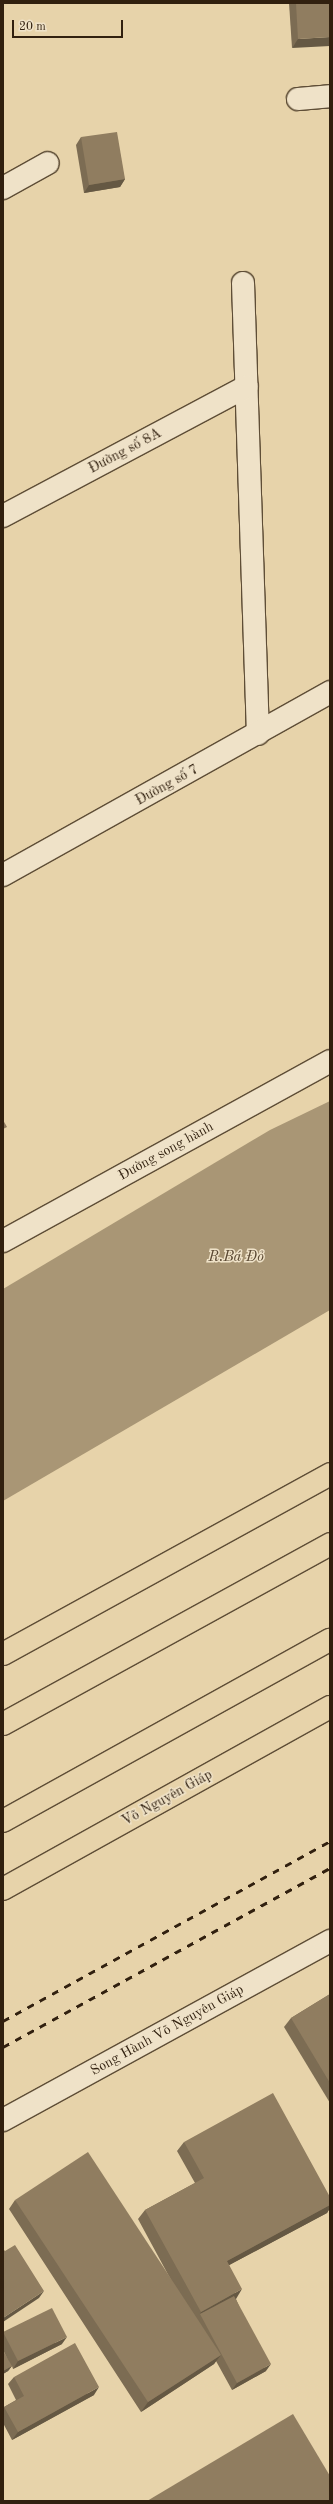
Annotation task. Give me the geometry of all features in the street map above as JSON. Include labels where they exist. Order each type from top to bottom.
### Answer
[{"type":"highway","points":[[3,1654],[330,1474]]},
{"type":"highway","points":[[3,1724],[330,1544]]},
{"type":"highway","points":[[3,1821],[330,1640]]},
{"type":"highway","name":"Võ Nguyên Giáp","points":[[3,1889],[330,1707]]},
{"type":"street","points":[[298,99],[330,96]]},
{"type":"street","points":[[3,188],[48,163]]},
{"type":"street","points":[[243,283],[258,734]]},
{"type":"street","name":"Đường số 8A","points":[[3,516],[246,386]]},
{"type":"street","name":"Đường số 7","points":[[3,875],[258,734],[330,692]]},
{"type":"street","name":"Đường song hành","points":[[3,1241],[330,1061]]},
{"type":"street","name":"Song Hành Võ Nguyên Giáp","points":[[3,2120],[330,1941]]},
{"type":"water","name":"R.Bá Đỏ","points":[[330,1101],[330,1310],[3,1501],[3,1289],[270,1130]]},
{"type":"building","points":[[296,3],[330,3],[330,37],[298,39]]},
{"type":"building","points":[[117,132],[125,179],[89,185],[81,137]]},
{"type":"building","points":[[3,1120],[7,1127],[3,1129]]},
{"type":"building","points":[[330,1994],[330,2083],[291,2018]]},
{"type":"building","points":[[273,2093],[330,2197],[330,2205],[227,2261],[242,2289],[201,2312],[145,2210],[204,2178],[184,2142]]},
{"type":"building","points":[[88,2152],[221,2355],[148,2402],[15,2200]]},
{"type":"building","points":[[15,2245],[44,2291],[3,2318],[3,2249],[5,2251]]},
{"type":"building","points":[[234,2296],[271,2364],[237,2383],[200,2314]]},
{"type":"building","points":[[52,2308],[67,2337],[18,2361],[3,2332]]},
{"type":"building","points":[[75,2343],[99,2387],[18,2432],[4,2407],[24,2396],[14,2377]]},
{"type":"building","points":[[3,2351],[12,2366],[3,2371]]},
{"type":"building","points":[[293,2414],[330,2476],[330,2501],[147,2501]]},
{"type":"railway","points":[[3,2021],[330,1841]]},
{"type":"railway","points":[[3,2047],[330,1868]]}]
